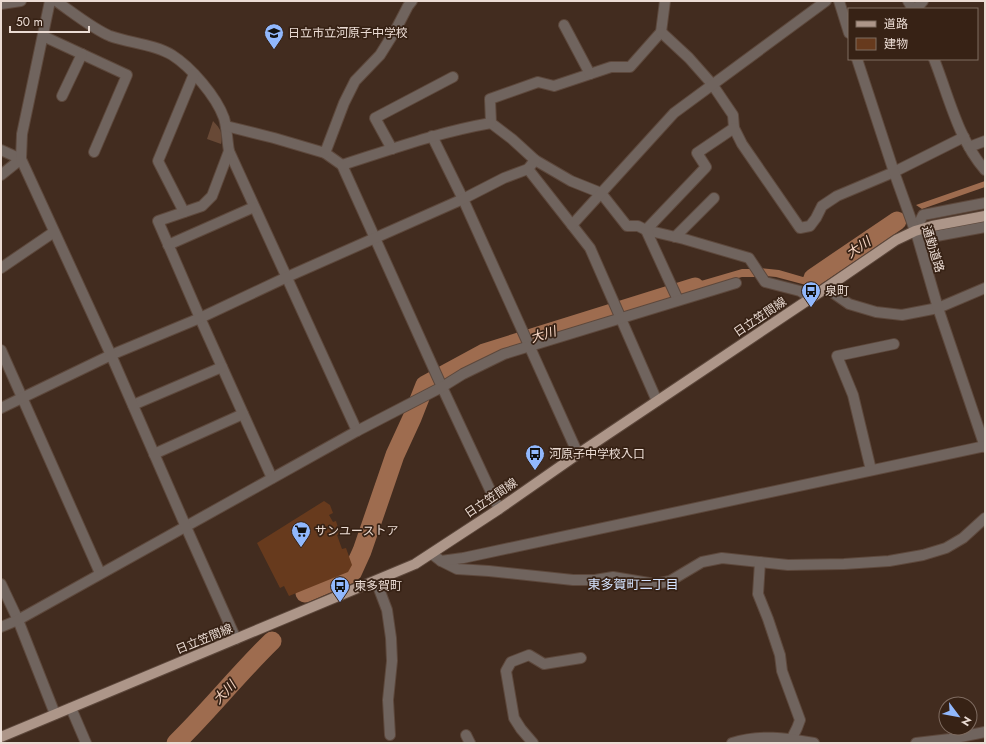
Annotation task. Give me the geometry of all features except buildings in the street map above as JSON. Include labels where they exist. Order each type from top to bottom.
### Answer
[{"type":"main road","name":"日立笠間線","points":[[1,737],[416,564],[896,240],[915,231],[937,225],[985,216]]},
{"type":"street","points":[[1,4],[21,1]]},
{"type":"street","points":[[50,1],[22,134],[21,159],[111,355],[236,639]]},
{"type":"street","points":[[56,1],[84,21],[109,36],[147,46],[171,55],[194,74],[214,97],[224,118],[229,151],[358,431]]},
{"type":"street","points":[[325,154],[344,103],[355,81],[380,55],[412,1]]},
{"type":"street","points":[[491,123],[490,99],[538,82],[554,86],[610,67],[630,67],[661,32],[665,1]]},
{"type":"street","points":[[572,225],[674,114],[712,84],[826,1]]},
{"type":"street","points":[[839,1],[848,30]]},
{"type":"street","points":[[564,25],[590,74]]},
{"type":"street","points":[[661,32],[689,58],[712,84],[733,115],[734,128],[742,144],[800,228],[810,226],[822,206],[837,196],[894,172],[964,137]]},
{"type":"street","points":[[43,36],[127,75],[94,152]]},
{"type":"street","points":[[62,96],[82,54]]},
{"type":"street","name":"通勤道路","points":[[857,60],[915,231],[938,308],[985,446]]},
{"type":"street","points":[[934,60],[964,137],[977,161],[985,170]]},
{"type":"street","points":[[184,212],[167,181],[158,160],[194,74]]},
{"type":"street","points":[[392,149],[375,118],[453,78]]},
{"type":"street","points":[[342,165],[432,136],[462,128],[491,123],[512,139],[535,160],[571,181],[601,193],[627,226],[638,226],[646,230],[748,258],[765,282],[800,291],[811,298]]},
{"type":"street","points":[[226,126],[274,138],[325,154],[342,165],[499,509]]},
{"type":"street","points":[[646,230],[706,167],[697,153],[734,128]]},
{"type":"street","points":[[432,136],[463,199],[578,454]]},
{"type":"street","points":[[969,147],[985,141]]},
{"type":"street","points":[[1,150],[21,159]]},
{"type":"street","points":[[229,151],[212,196],[202,206],[158,221],[272,478]]},
{"type":"street","points":[[1,175],[21,159]]},
{"type":"street","points":[[1,408],[111,355],[200,318],[287,277],[463,199],[504,178],[528,169],[535,160]]},
{"type":"street","points":[[528,169],[590,248],[657,401]]},
{"type":"street","points":[[675,237],[714,198]]},
{"type":"street","points":[[985,203],[923,215],[915,231],[931,237],[985,227]]},
{"type":"street","points":[[168,245],[254,207]]},
{"type":"street","points":[[646,230],[676,295]]},
{"type":"street","points":[[1,268],[54,232]]},
{"type":"street","points":[[1,627],[18,620],[100,573],[425,395],[439,380],[463,374],[504,354],[526,341],[676,295],[736,283]]},
{"type":"street","points":[[826,288],[849,304],[876,312],[902,315],[938,308],[985,288]]},
{"type":"street","points":[[871,470],[853,395],[837,356],[894,344]]},
{"type":"street","points":[[1,350],[100,573]]},
{"type":"street","points":[[133,406],[222,367]]},
{"type":"street","points":[[154,454],[243,414]]},
{"type":"street","points":[[441,561],[471,556],[985,446]]},
{"type":"street","points":[[432,554],[441,561],[458,569],[573,580],[595,580],[613,577],[655,584],[670,581],[702,562],[722,558],[788,565],[844,564],[888,561],[923,555],[946,548],[963,538],[985,518]]},
{"type":"street","points":[[760,562],[758,594],[768,619],[780,655],[782,670],[800,720],[791,740]]},
{"type":"street","points":[[376,581],[387,610],[392,638],[392,661],[388,700],[390,735]]},
{"type":"street","points":[[1,584],[18,620],[56,714]]},
{"type":"street","points":[[533,743],[514,718],[506,671],[511,662],[528,655],[544,664],[581,658]]},
{"type":"street","points":[[71,708],[86,743]]},
{"type":"street","points":[[916,743],[950,739],[985,732]]},
{"type":"street","points":[[732,743],[745,739],[767,737],[814,743]]},
{"type":"shaded area","points":[[213,121],[221,132],[221,144],[207,139]]},
{"type":"water","points":[[985,181],[985,187],[922,209],[916,205]]},
{"type":"water","points":[[894,218],[897,224],[842,262],[838,256]]},
{"type":"water","points":[[833,260],[837,265],[806,285],[776,277],[766,276],[760,268],[779,270],[803,277],[812,274]]},
{"type":"water","points":[[742,269],[750,269],[755,277],[742,277],[680,294],[677,288]]},
{"type":"waterway","name":"大川","points":[[813,278],[897,221]]},
{"type":"waterway","name":"大川","points":[[305,593],[352,573],[362,551],[395,455],[425,385],[484,353],[695,287]]},
{"type":"waterway","name":"大川","points":[[176,743],[272,641]]},
{"type":"place","name":"日立市立河原子中学校","points":[[274,50]]},
{"type":"place","name":"泉町","points":[[811,308]]},
{"type":"place","name":"河原子中学校入口","points":[[535,471]]},
{"type":"place","name":"サンユーストア","points":[[301,548]]},
{"type":"place","name":"東多賀町","points":[[340,603]]},
{"type":"district","name":"東多賀町二丁目","points":[[633,584]]}]
